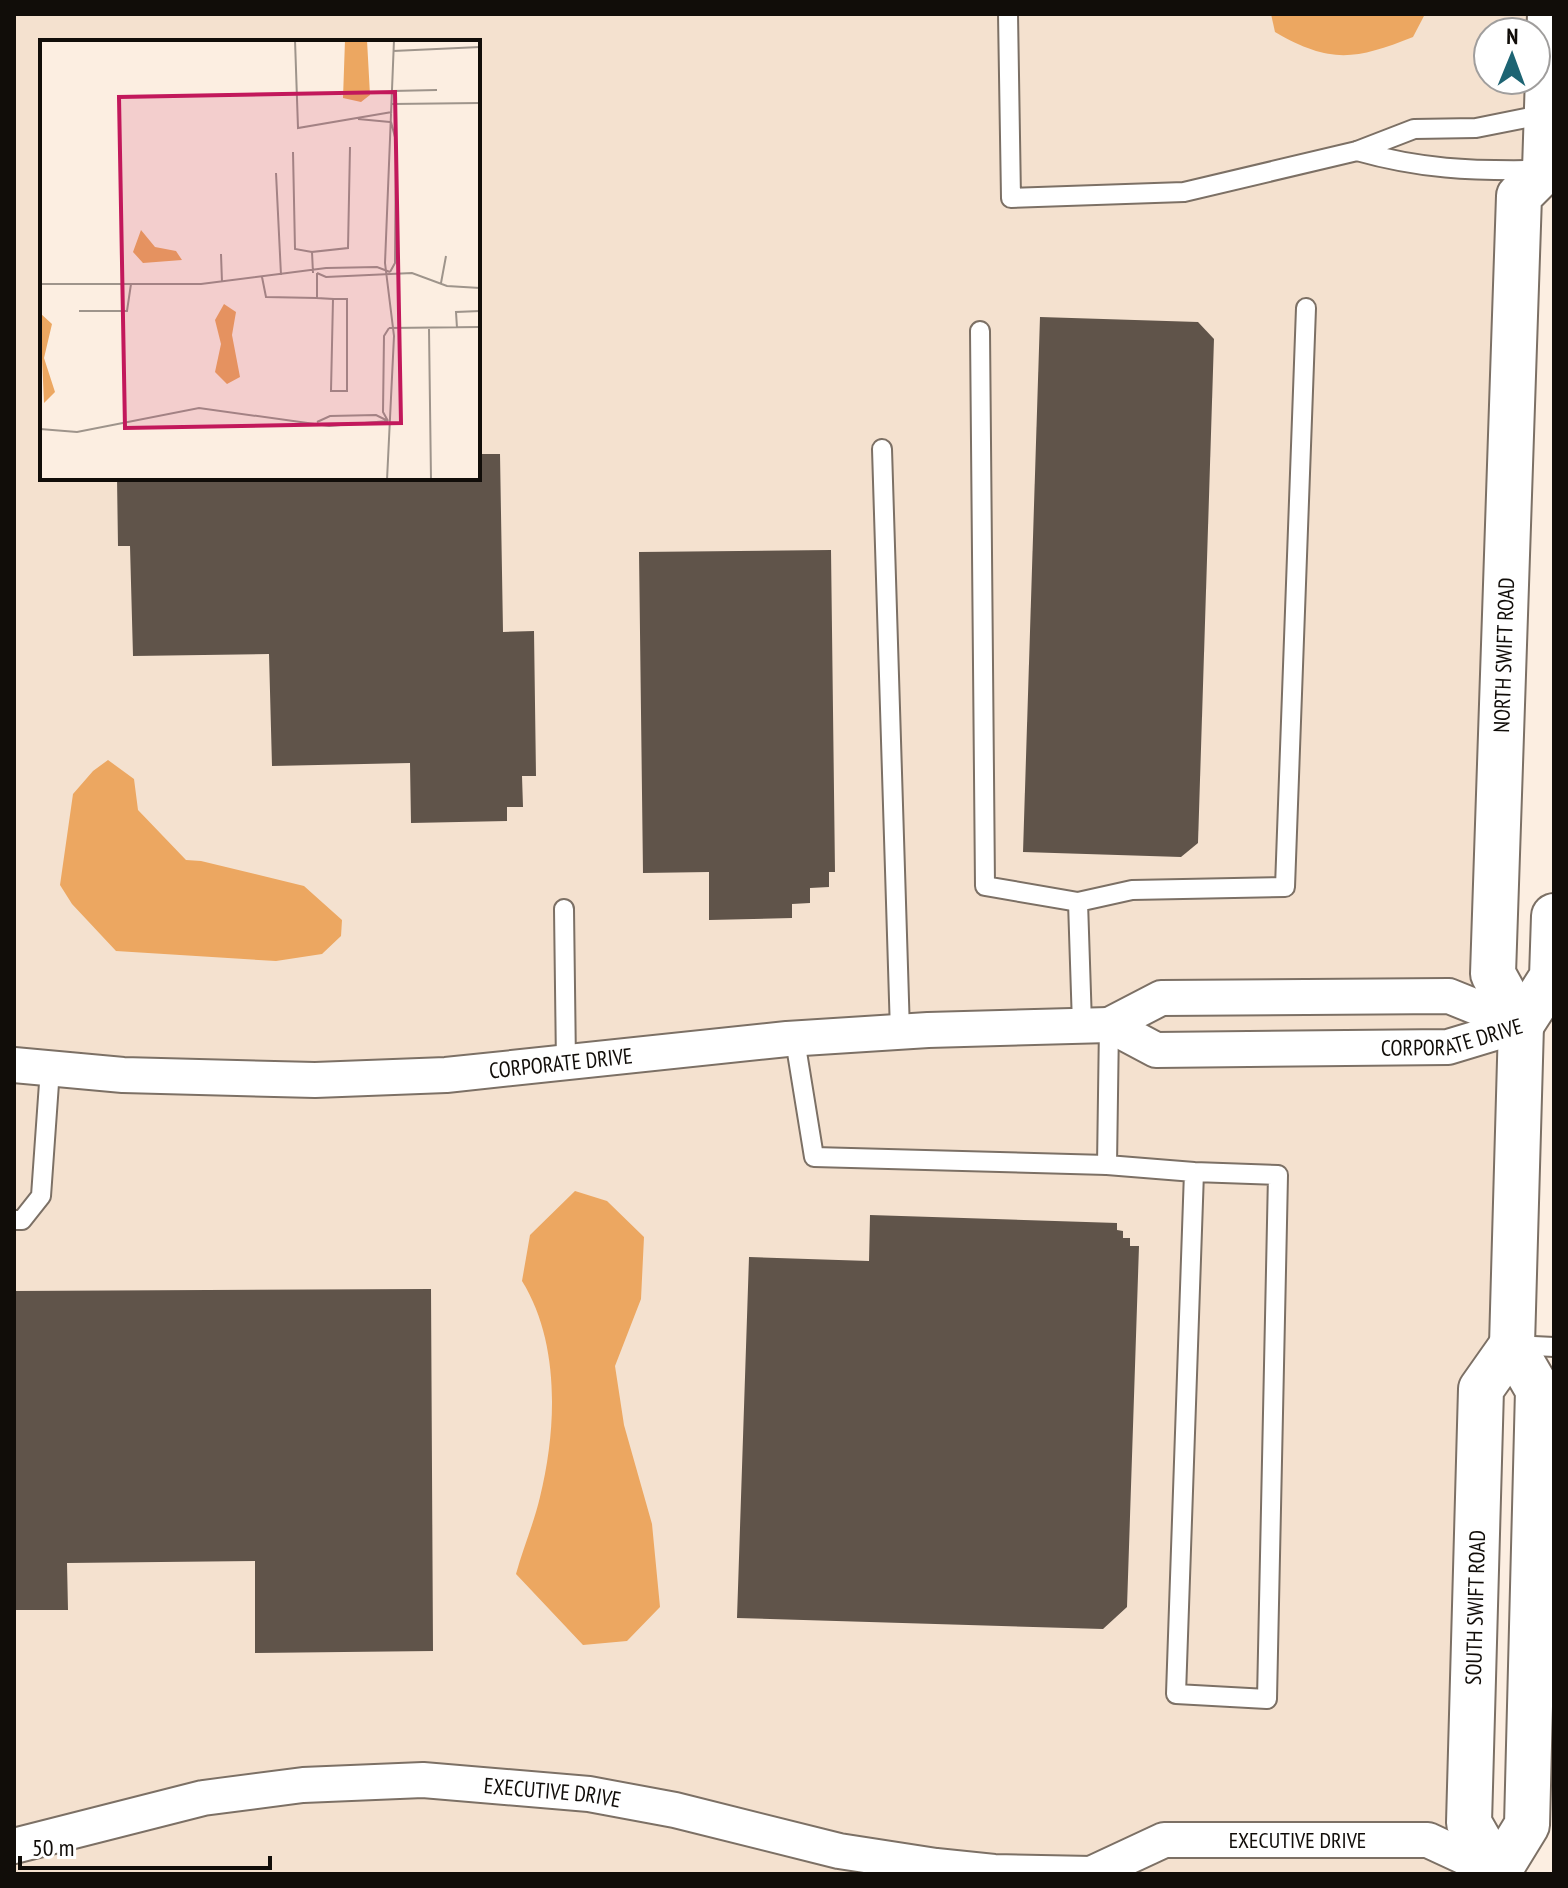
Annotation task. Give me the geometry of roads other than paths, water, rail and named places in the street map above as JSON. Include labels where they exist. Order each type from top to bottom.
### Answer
[{"type":"street","points":[[1549,96],[1549,176]]},
{"type":"street","name":"NORTH SWIFT ROAD","points":[[1532,1026],[1493,974],[1519,196],[1549,176]]},
{"type":"street","points":[[1495,1873],[1527,1825],[1538,1390],[1533,1346],[1532,1026],[1552,977],[1554,916]]},
{"type":"street","name":"CORPORATE DRIVE","points":[[14,1065],[315,1080],[446,1075],[795,1040],[900,1032],[1095,1025],[1161,998],[1449,996],[1532,1026]]},
{"type":"street","name":"CORPORATE DRIVE","points":[[1095,1025],[1156,1050],[1448,1047],[1532,1026]]},
{"type":"street","name":"SOUTH SWIFT ROAD","points":[[1495,1873],[1469,1823],[1481,1389],[1533,1346]]},
{"type":"street","name":"EXECUTIVE DRIVE","points":[[14,1846],[143,1811],[215,1796],[303,1785],[423,1780],[589,1794],[675,1810],[839,1851],[994,1872],[1091,1874],[1164,1840],[1428,1840],[1495,1873]]},
{"type":"lane","points":[[1008,14],[1011,198],[1184,192],[1357,151],[1414,129],[1476,128],[1548,113]]},
{"type":"lane","points":[[1357,151],[1409,166],[1549,176]]},
{"type":"lane","points":[[980,331],[985,886],[1078,902],[1132,890],[1285,887],[1306,308]]},
{"type":"lane","points":[[882,449],[900,1032]]},
{"type":"lane","points":[[1078,902],[1095,1025],[1107,1165]]},
{"type":"lane","points":[[564,909],[566,1064]]},
{"type":"lane","points":[[795,1040],[814,1157],[1107,1165],[1278,1175],[1267,1699],[1176,1694],[1194,1172]]},
{"type":"lane","points":[[14,1220],[22,1220],[41,1196],[50,1069]]}]
